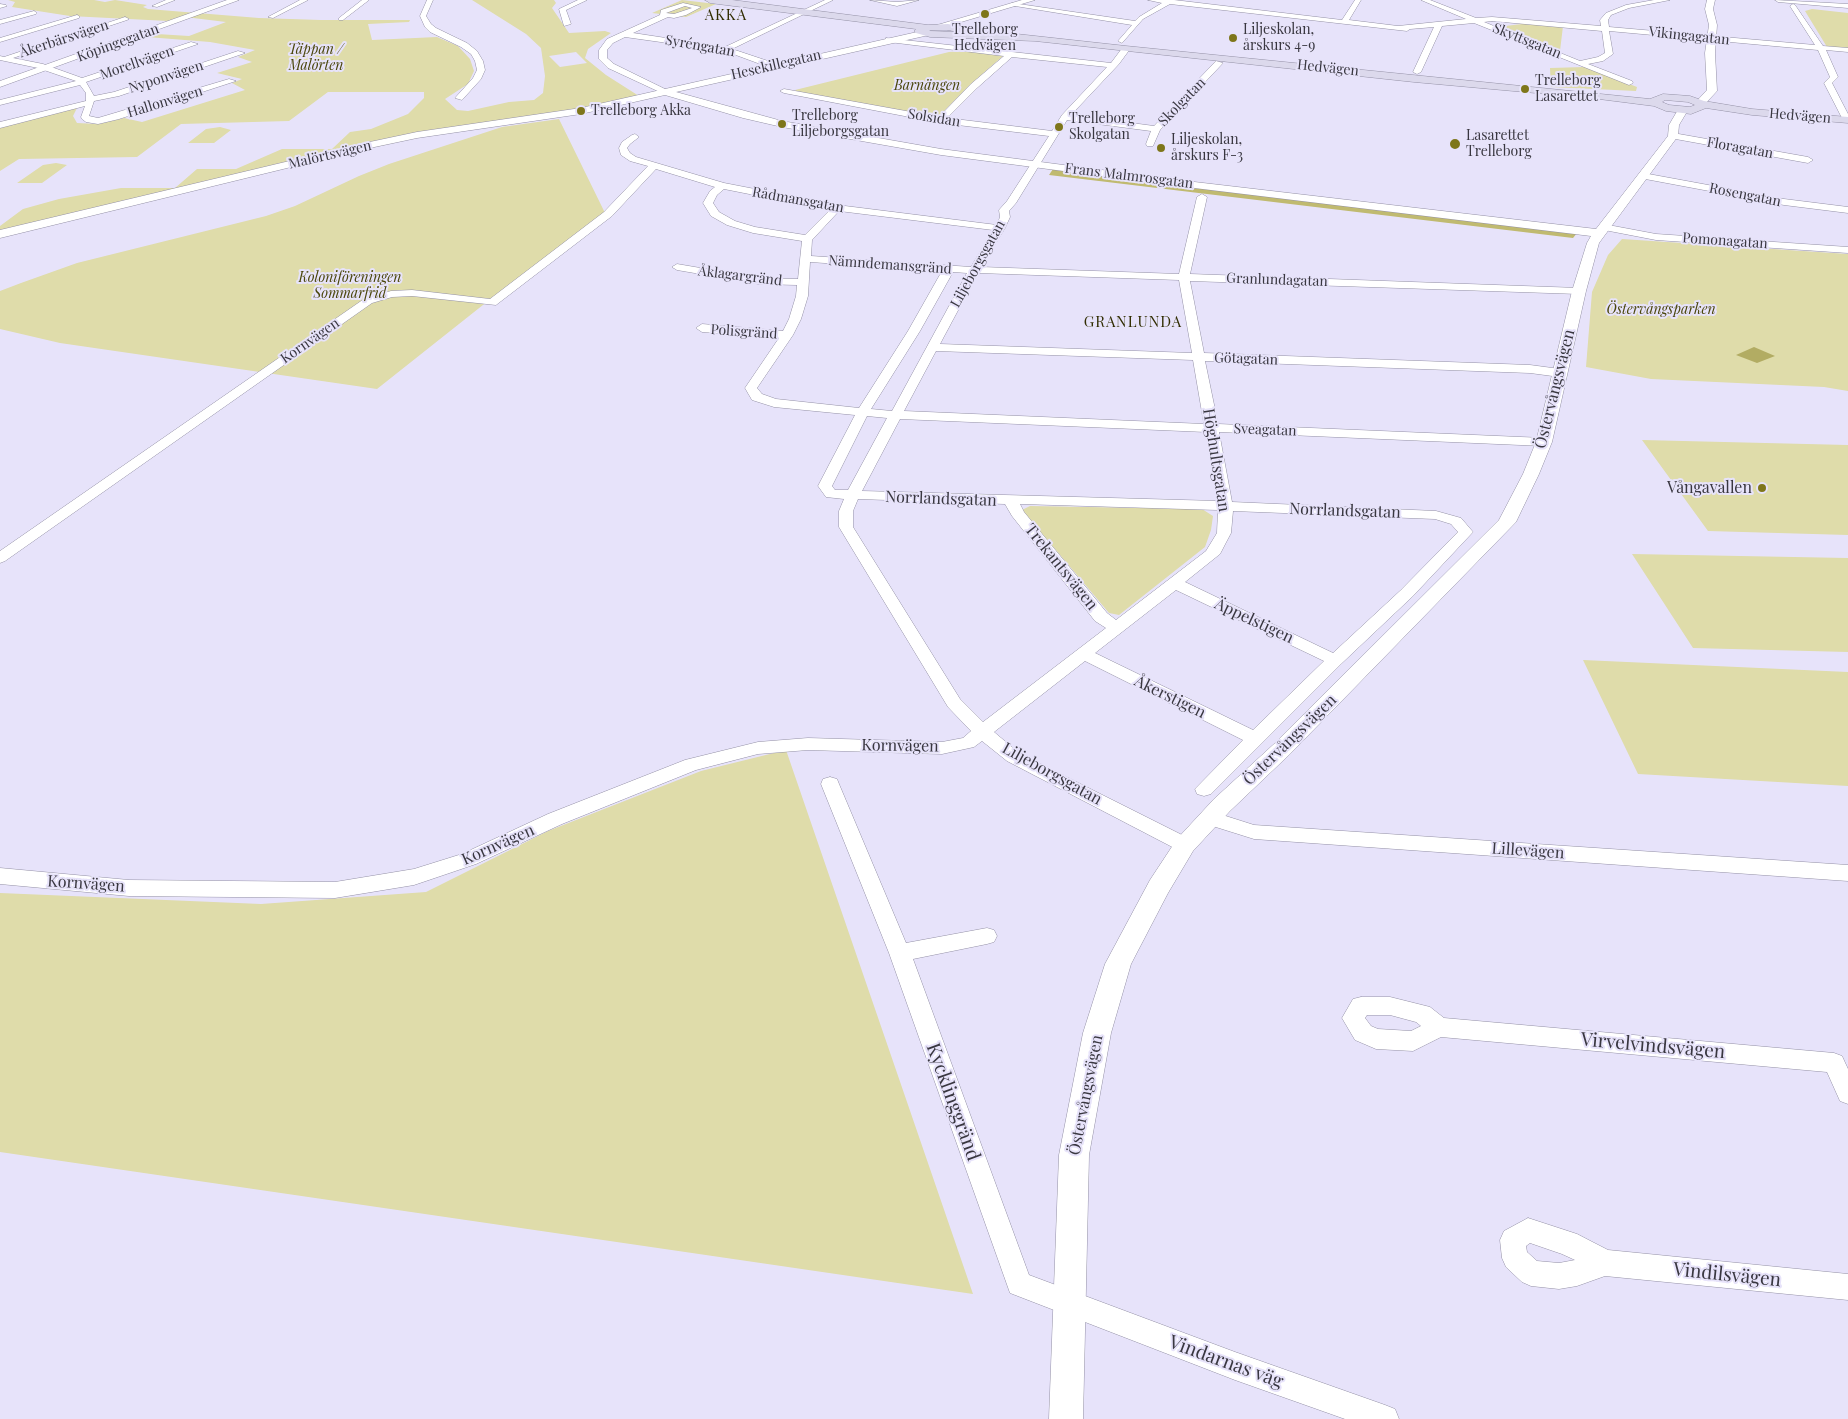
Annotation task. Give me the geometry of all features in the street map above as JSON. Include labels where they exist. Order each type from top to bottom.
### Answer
[{"type":"main road","points":[[710,0],[922,30]]},
{"type":"main road","name":"Hedvägen","points":[[922,30],[938,26],[952,30]]},
{"type":"main road","name":"Hedvägen","points":[[922,30],[952,30],[1124,45],[1658,102],[1676,97],[1699,106],[1848,120]]},
{"type":"main road","name":"Hedvägen","points":[[1658,102],[1676,124],[1699,106]]},
{"type":"street","points":[[155,6],[172,0]]},
{"type":"street","name":"Köpingegatan","points":[[0,84],[235,0]]},
{"type":"street","points":[[271,17],[305,0]]},
{"type":"street","points":[[341,19],[366,0]]},
{"type":"street","points":[[430,0],[423,16],[428,25],[433,30],[464,45],[474,53],[479,61],[481,70],[477,79],[459,98]]},
{"type":"street","points":[[567,24],[562,9],[584,0]]},
{"type":"street","points":[[726,49],[830,0]]},
{"type":"street","points":[[873,0],[897,4],[916,0]]},
{"type":"street","points":[[938,26],[1032,0]]},
{"type":"street","points":[[1150,0],[1397,28],[1475,20]]},
{"type":"street","points":[[1344,22],[1358,0]]},
{"type":"street","name":"Skyttsgatan","points":[[1424,0],[1629,83]]},
{"type":"street","points":[[1580,63],[1600,59],[1609,54],[1604,28],[1604,20],[1608,14],[1618,9],[1667,0]]},
{"type":"street","points":[[1699,106],[1712,90],[1710,54],[1713,25],[1710,9],[1711,0]]},
{"type":"street","points":[[1778,0],[1848,6]]},
{"type":"street","name":"Liljeborgsgatan","points":[[1170,1],[1136,23],[1113,65],[1065,117],[1011,203],[1004,210],[1005,217],[1000,228],[974,270],[852,496],[846,511],[846,527],[954,703],[982,732],[1013,757],[1185,845]]},
{"type":"street","points":[[1012,5],[1136,23]]},
{"type":"street","points":[[1253,12],[1260,6]]},
{"type":"street","points":[[1793,6],[1820,48],[1834,77],[1828,83],[1848,120]]},
{"type":"street","points":[[0,22],[34,13]]},
{"type":"street","name":"Frans Malmrosgatan","points":[[666,15],[610,41],[602,50],[603,58],[611,66],[664,92],[702,115],[810,140],[1032,170],[1598,235]]},
{"type":"street","points":[[0,40],[78,17]]},
{"type":"street","name":"Åkerbärsvägen","points":[[1,59],[125,19]]},
{"type":"street","points":[[952,30],[965,20]]},
{"type":"street","name":"Vikingagatan","points":[[1475,20],[1604,28],[1848,50]]},
{"type":"street","name":"Vikingagatan","points":[[1397,28],[1435,32],[1529,22]]},
{"type":"street","points":[[1417,72],[1439,24]]},
{"type":"street","name":"Hesekillegatan","points":[[664,92],[889,40],[922,30]]},
{"type":"street","name":"Syréngatan","points":[[623,34],[726,49],[774,66]]},
{"type":"street","points":[[889,40],[1113,65]]},
{"type":"street","name":"Morellvägen","points":[[0,103],[99,76],[194,44]]},
{"type":"street","name":"Nyponvägen","points":[[0,125],[116,94],[241,53]]},
{"type":"street","points":[[941,120],[974,86],[1010,55]]},
{"type":"street","points":[[1,59],[47,68],[74,77],[81,81],[90,93],[90,100]]},
{"type":"street","name":"Skolgatan","points":[[1150,144],[1156,129],[1219,64]]},
{"type":"street","name":"Hallonvägen","points":[[90,100],[85,117],[89,120],[98,121],[232,81]]},
{"type":"street","points":[[1676,97],[1697,93],[1712,82]]},
{"type":"street","name":"Solsidan","points":[[784,91],[941,120],[1055,134]]},
{"type":"street","name":"Frans Malmrosgatan","points":[[664,92],[747,116],[807,129],[1032,170],[1202,197],[1598,235]]},
{"type":"street","name":"Malörtsvägen","points":[[0,234],[365,146],[417,136],[581,111],[664,92]]},
{"type":"street","points":[[1065,117],[1156,129]]},
{"type":"street","name":"Floragatan","points":[[1676,124],[1808,160]]},
{"type":"street","name":"Östervångsvägen","points":[[1066,1419],[1068,1302],[1074,1155],[1097,1033],[1118,964],[1159,887],[1185,845],[1507,522],[1531,474],[1544,442],[1579,291],[1598,235],[1643,176],[1676,124]]},
{"type":"street","name":"Rådmansgatan","points":[[635,137],[626,142],[623,148],[626,155],[633,159],[722,186],[836,208],[1000,228]]},
{"type":"street","name":"Kornvägen","points":[[0,558],[368,301],[391,294],[412,293],[492,303],[608,214],[653,166]]},
{"type":"street","name":"Rosengatan","points":[[1643,176],[1784,202],[1848,210]]},
{"type":"street","points":[[722,186],[713,193],[708,203],[715,214],[731,223],[753,230],[806,239]]},
{"type":"street","name":"Höghultsgatan","points":[[982,732],[1212,554],[1224,533],[1226,506],[1184,277],[1202,197]]},
{"type":"street","points":[[786,335],[795,319],[802,296],[806,239],[836,208]]},
{"type":"street","name":"Pomonagatan","points":[[1598,235],[1848,250]]},
{"type":"street","name":"Nämndemansgränd","points":[[806,259],[974,270]]},
{"type":"street","name":"Åklagargränd","points":[[677,267],[760,281],[802,282]]},
{"type":"street","name":"Liljeborgsgatan","points":[[852,496],[831,494],[826,486],[863,412],[914,331],[949,269]]},
{"type":"street","name":"Granlundagatan","points":[[974,270],[1579,291]]},
{"type":"street","name":"Polisgränd","points":[[702,328],[786,335]]},
{"type":"street","name":"Sveagatan","points":[[786,335],[751,388],[757,397],[774,403],[895,415],[1544,442]]},
{"type":"street","name":"Götagatan","points":[[932,347],[1530,370],[1560,373]]},
{"type":"street","name":"Norrlandsgatan","points":[[852,496],[1226,506],[1436,514],[1456,521],[1466,532],[1407,593],[1335,660],[1204,789]]},
{"type":"street","name":"Trekantsvägen","points":[[1011,501],[1017,513],[1101,617],[1116,628]]},
{"type":"street","name":"Äppelstigen","points":[[1174,583],[1335,660]]},
{"type":"street","name":"Åkerstigen","points":[[1084,654],[1255,739]]},
{"type":"street","name":"Kornvägen","points":[[0,876],[129,888],[335,890],[414,877],[460,862],[555,819],[691,765],[758,748],[808,744],[942,748],[968,743],[982,732]]},
{"type":"street","points":[[830,784],[900,953],[987,936]]},
{"type":"street","name":"Lillevägen","points":[[1210,818],[1254,832],[1848,873]]},
{"type":"street","name":"Kycklinggränd","points":[[900,953],[1019,1284],[1068,1302]]},
{"type":"street","name":"Virvelvindsvägen","points":[[1439,1027],[1841,1063],[1848,1094]]},
{"type":"street","name":"Vindilsvägen","points":[[1605,1264],[1848,1288]]},
{"type":"street","name":"Vindarnas väg","points":[[1068,1302],[1235,1366],[1385,1419]]},
{"type":"green space","name":"Täppan / Malörten","points":[[8,0],[94,0],[105,2],[115,0],[147,5],[143,7],[148,9],[259,18],[410,20],[409,22],[368,24],[372,40],[437,37],[458,46],[470,59],[474,71],[468,84],[445,99],[457,110],[468,111],[509,102],[534,100],[543,93],[545,76],[541,48],[526,34],[472,0],[554,0],[556,3],[552,8],[569,33],[605,31],[611,33],[588,49],[585,58],[606,75],[639,96],[587,107],[474,125],[0,231],[0,226],[23,209],[59,199],[121,188],[175,188],[197,169],[236,169],[282,149],[332,149],[350,132],[371,129],[408,114],[424,98],[424,92],[328,92],[289,121],[181,124],[137,157],[19,159],[0,171],[0,127],[77,108],[73,116],[77,123],[98,124],[124,118],[142,122],[245,90],[232,83],[242,79],[217,73],[252,62],[238,57],[255,50],[210,42],[147,37],[157,34],[189,36],[226,22],[193,18],[176,18],[168,21],[70,16],[12,7],[15,2]],"holes":[[[576,52],[587,63],[560,67],[549,56]]]},
{"type":"green space","points":[[682,0],[716,4],[686,17],[652,13]]},
{"type":"green space","points":[[1812,9],[1848,13],[1848,49],[1827,47],[1805,11]]},
{"type":"green space","points":[[1530,23],[1563,26],[1560,51],[1497,27]]},
{"type":"green space","name":"Barnängen","points":[[965,51],[1003,56],[940,115],[934,117],[798,93],[795,90],[949,52]]},
{"type":"green space","points":[[1585,67],[1637,87],[1636,91],[1551,87],[1550,68]]},
{"type":"green space","name":"Koloniföreningen Sommarfrid","points":[[559,119],[605,213],[488,301],[377,389],[60,343],[0,329],[0,291],[21,283],[77,263],[266,216],[295,206],[389,164],[502,127]]},
{"type":"green space","points":[[220,127],[231,130],[214,143],[188,143],[206,129]]},
{"type":"green space","points":[[56,163],[67,165],[42,183],[17,183],[43,165]]},
{"type":"green space","name":"Östervångsparken","points":[[1622,239],[1848,254],[1848,391],[1824,387],[1651,379],[1586,367],[1592,292],[1608,255]]},
{"type":"green space","name":"Vångavallen","points":[[1642,440],[1848,445],[1848,535],[1708,531]]},
{"type":"green space","points":[[1030,506],[1202,509],[1213,516],[1211,530],[1205,547],[1119,615],[1109,613],[1022,510]]},
{"type":"green space","points":[[1632,554],[1848,558],[1848,652],[1693,648]]},
{"type":"green space","points":[[1583,660],[1848,672],[1848,786],[1638,774]]},
{"type":"green space","points":[[786,750],[973,1294],[0,1152],[0,893],[261,904],[426,892],[548,831],[701,771]]},
{"type":"shaded area","points":[[1053,169],[1577,233],[1573,238],[1049,175]]},
{"type":"shaded area","points":[[1754,347],[1775,356],[1757,363],[1736,355]]},
{"type":"place","name":"Trelleborg Hedvägen","points":[[985,14]]},
{"type":"place","name":"Liljeskolan, årskurs 4-9","points":[[1233,38]]},
{"type":"place","name":"Trelleborg Lasarettet","points":[[1525,89]]},
{"type":"place","name":"Trelleborg Akka","points":[[581,111]]},
{"type":"place","name":"Trelleborg Liljeborgsgatan","points":[[782,124]]},
{"type":"place","name":"Trelleborg Skolgatan","points":[[1059,127]]},
{"type":"place","name":"Lasarettet Trelleborg","points":[[1455,144]]},
{"type":"place","name":"Liljeskolan, årskurs F-3","points":[[1161,148]]},
{"type":"place","name":"Vångavallen","points":[[1762,488]]},
{"type":"district","name":"AKKA","points":[[726,15]]},
{"type":"district","name":"GRANLUNDA","points":[[1133,322]]}]
